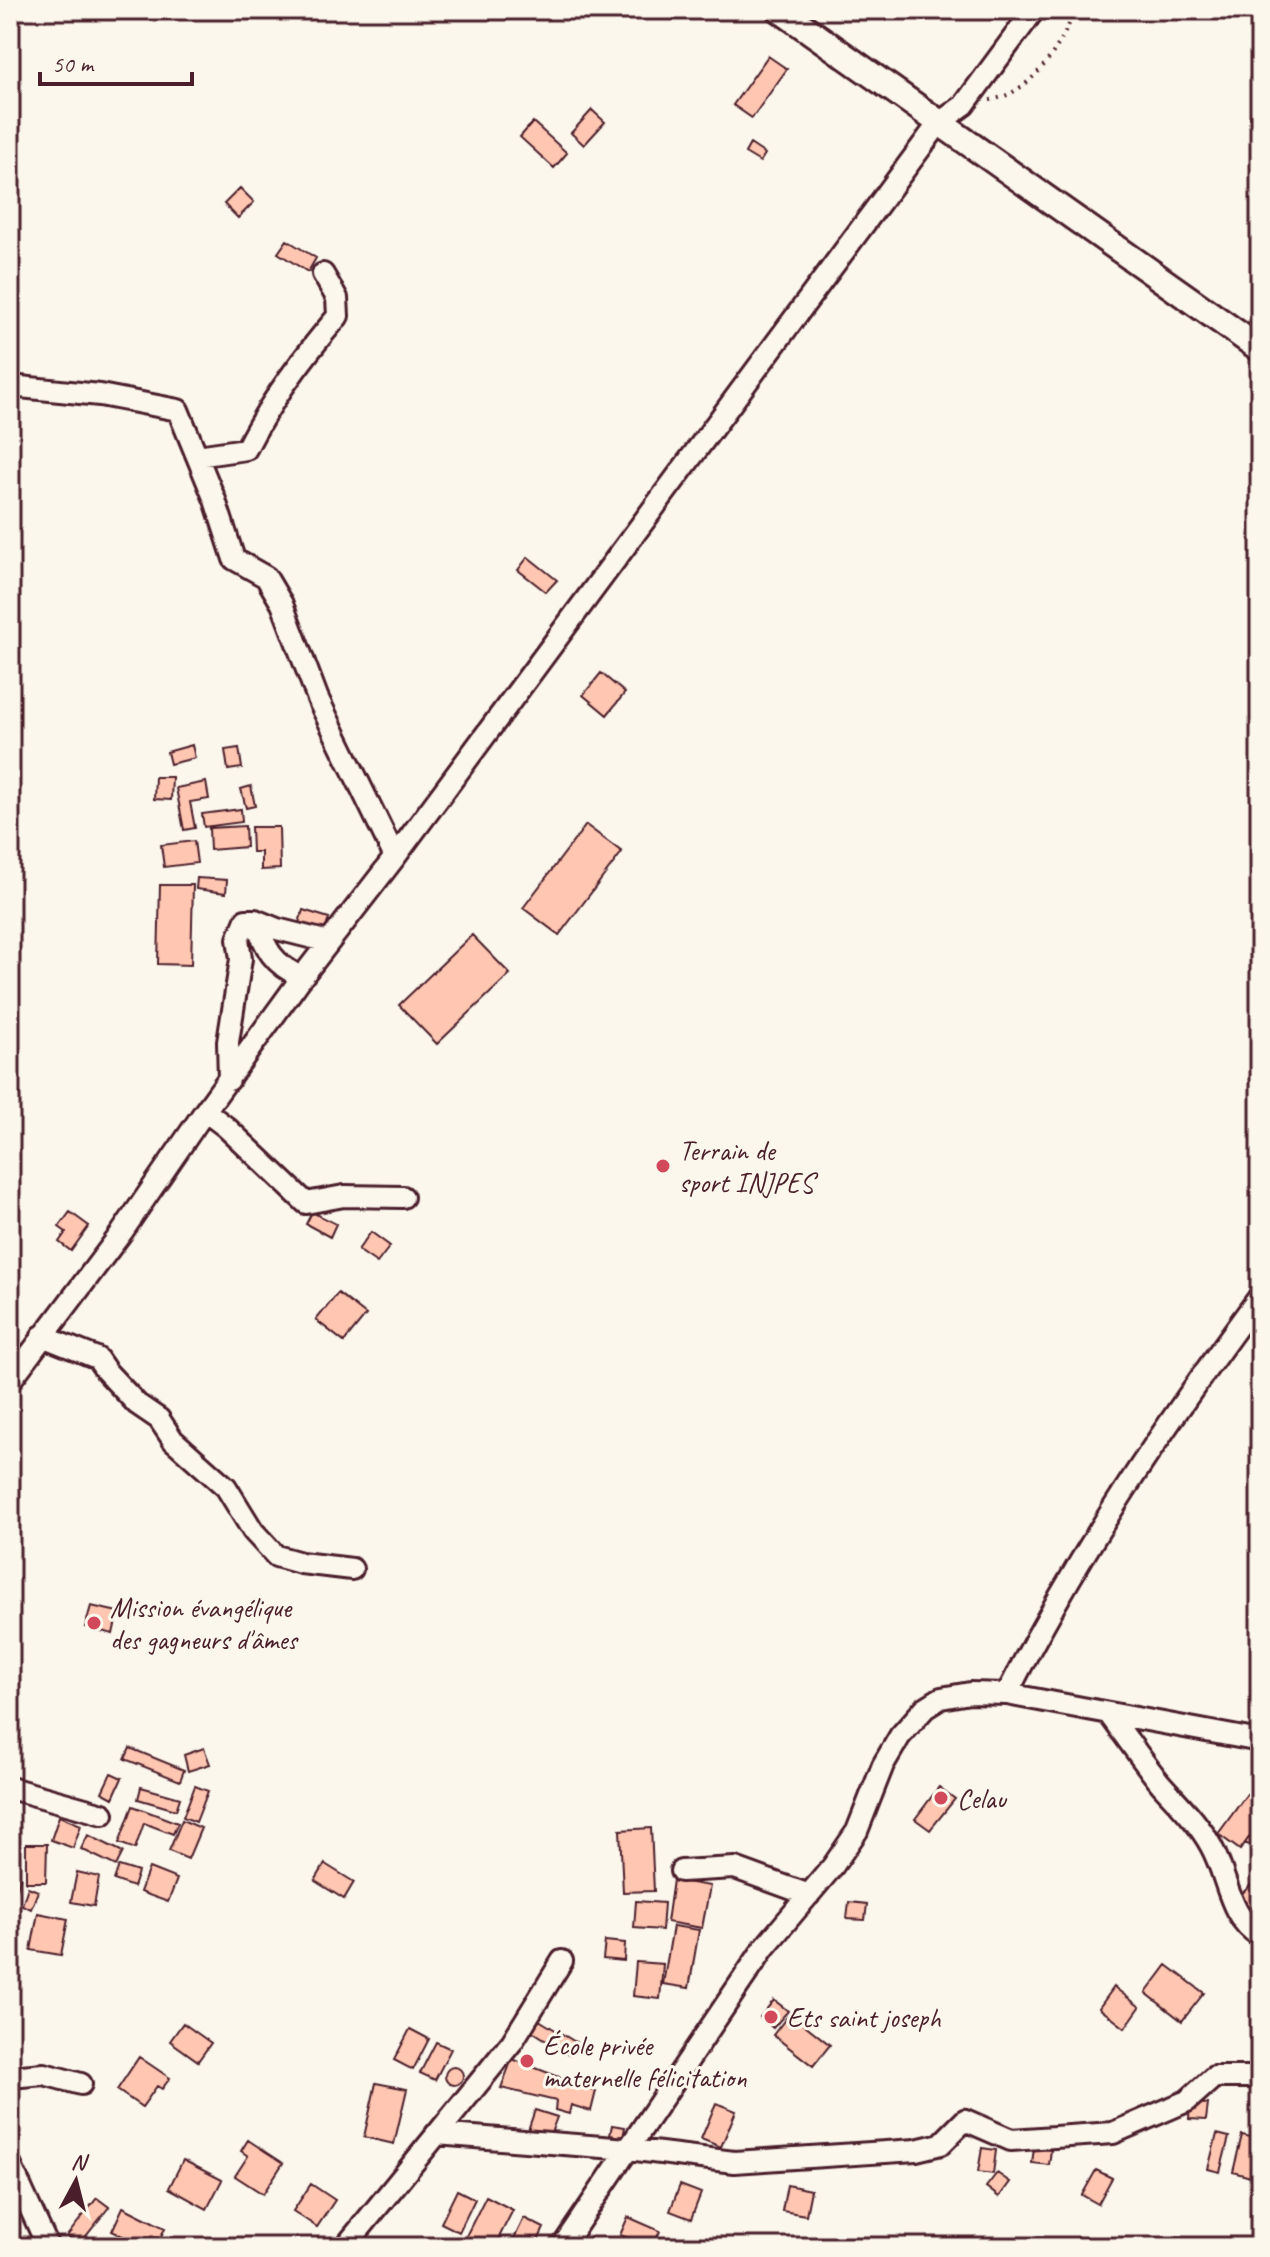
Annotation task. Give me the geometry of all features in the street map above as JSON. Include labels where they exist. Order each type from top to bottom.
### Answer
[{"type":"street","points":[[780,10],[1260,349]]},
{"type":"street","points":[[10,1381],[19,1355],[42,1336],[122,1232],[302,977],[395,857],[939,123],[964,105],[1034,10]]},
{"type":"street","points":[[197,456],[246,449],[291,374],[338,316],[337,298],[323,274]]},
{"type":"street","points":[[10,386],[100,395],[178,410],[234,559],[266,577],[282,604],[318,699],[395,857]]},
{"type":"street","points":[[229,1080],[228,1042],[241,959],[238,939],[246,920],[329,942]]},
{"type":"street","points":[[255,920],[275,960],[284,970],[302,977]]},
{"type":"street","points":[[205,1111],[306,1203],[344,1196],[403,1197]]},
{"type":"street","points":[[1007,1694],[1119,1496],[1192,1388],[1260,1296]]},
{"type":"street","points":[[42,1336],[97,1358],[137,1404],[159,1419],[173,1440],[226,1487],[253,1531],[276,1556],[301,1563],[352,1569]]},
{"type":"street","points":[[562,2247],[764,1948],[857,1831],[883,1765],[900,1736],[925,1708],[941,1698],[970,1693],[1007,1694],[1260,1741]]},
{"type":"street","points":[[1109,1714],[1160,1782],[1193,1818],[1212,1847],[1235,1909],[1247,1928],[1260,1936]]},
{"type":"street","points":[[10,1788],[103,1814]]},
{"type":"street","points":[[681,1871],[735,1868],[809,1895]]},
{"type":"street","points":[[345,2247],[512,2042],[562,1961]]},
{"type":"street","points":[[10,2077],[44,2074],[81,2084]]},
{"type":"street","points":[[436,2134],[628,2149],[734,2162],[891,2149],[916,2150],[941,2144],[965,2120],[1011,2140],[1113,2133],[1187,2101],[1214,2077],[1260,2077]]},
{"type":"street","points":[[10,2164],[48,2247]]},
{"type":"path","points":[[964,105],[1006,98],[1026,83],[1044,65],[1075,10]]},
{"type":"building","points":[[768,56],[787,69],[752,118],[733,105]]},
{"type":"building","points":[[592,110],[605,122],[584,145],[571,133]]},
{"type":"building","points":[[533,122],[567,153],[554,168],[520,137]]},
{"type":"building","points":[[750,144],[765,154],[760,162],[745,153]]},
{"type":"building","points":[[240,188],[254,202],[238,218],[224,204]]},
{"type":"building","points":[[287,240],[316,258],[308,272],[278,253]]},
{"type":"building","points":[[528,557],[557,580],[546,592],[518,570]]},
{"type":"building","points":[[601,673],[625,693],[607,715],[583,695]]},
{"type":"building","points":[[192,745],[195,758],[170,764],[167,752]]},
{"type":"building","points":[[239,748],[242,768],[228,770],[225,750]]},
{"type":"building","points":[[155,777],[172,777],[171,800],[154,799]]},
{"type":"building","points":[[206,782],[209,799],[190,802],[195,828],[184,830],[176,788]]},
{"type":"building","points":[[251,786],[255,806],[246,808],[241,789]]},
{"type":"building","points":[[241,809],[242,822],[204,827],[202,814]]},
{"type":"building","points":[[586,825],[622,852],[559,935],[523,908]]},
{"type":"building","points":[[245,826],[246,847],[210,850],[209,828]]},
{"type":"building","points":[[251,827],[279,827],[280,869],[261,870],[261,852],[252,852]]},
{"type":"building","points":[[194,841],[197,863],[164,867],[161,845]]},
{"type":"building","points":[[197,878],[227,880],[226,893],[196,889]]},
{"type":"building","points":[[160,885],[193,885],[191,965],[158,964]]},
{"type":"building","points":[[303,910],[329,918],[325,931],[299,923]]},
{"type":"building","points":[[472,935],[510,974],[437,1044],[399,1005]]},
{"type":"building","points":[[70,1212],[89,1226],[71,1251],[59,1242],[66,1232],[59,1227]]},
{"type":"building","points":[[312,1212],[336,1224],[330,1237],[306,1224]]},
{"type":"building","points":[[371,1232],[390,1246],[377,1263],[358,1250]]},
{"type":"building","points":[[338,1293],[366,1315],[344,1342],[316,1320]]},
{"type":"building","points":[[91,1606],[118,1612],[113,1634],[85,1627]]},
{"type":"building","points":[[130,1748],[184,1770],[180,1781],[125,1759]]},
{"type":"building","points":[[204,1748],[210,1764],[188,1771],[184,1755]]},
{"type":"building","points":[[111,1773],[122,1778],[113,1798],[102,1792]]},
{"type":"building","points":[[195,1786],[208,1791],[196,1822],[183,1817]]},
{"type":"building","points":[[141,1787],[180,1798],[176,1810],[138,1799]]},
{"type":"building","points":[[939,1787],[955,1799],[930,1830],[915,1819]]},
{"type":"building","points":[[1247,1794],[1260,1803],[1260,1822],[1240,1850],[1218,1834]]},
{"type":"building","points":[[133,1806],[178,1823],[173,1834],[144,1823],[135,1849],[119,1843]]},
{"type":"building","points":[[59,1816],[81,1825],[73,1848],[51,1840]]},
{"type":"building","points":[[182,1820],[201,1828],[188,1859],[169,1851]]},
{"type":"building","points":[[651,1828],[654,1891],[623,1892],[620,1830]]},
{"type":"building","points":[[1256,1829],[1260,1831],[1260,1851],[1245,1843]]},
{"type":"building","points":[[88,1835],[123,1852],[116,1866],[81,1849]]},
{"type":"building","points":[[26,1844],[47,1844],[46,1882],[26,1882]]},
{"type":"building","points":[[325,1864],[354,1882],[344,1899],[315,1881]]},
{"type":"building","points":[[119,1866],[138,1872],[133,1887],[114,1880]]},
{"type":"building","points":[[149,1868],[177,1879],[168,1902],[140,1892]]},
{"type":"building","points":[[77,1872],[99,1877],[94,1906],[71,1902]]},
{"type":"building","points":[[10,1876],[20,1878],[10,1915]]},
{"type":"building","points":[[673,1880],[710,1886],[702,1928],[667,1922]]},
{"type":"building","points":[[1252,1884],[1260,1892],[1260,1897],[1246,1910],[1236,1899]]},
{"type":"building","points":[[28,1887],[38,1891],[31,1909],[22,1905]]},
{"type":"building","points":[[636,1901],[664,1903],[662,1930],[634,1928]]},
{"type":"building","points":[[849,1902],[867,1904],[865,1920],[847,1919]]},
{"type":"building","points":[[38,1913],[68,1919],[61,1955],[31,1950]]},
{"type":"building","points":[[673,1926],[699,1930],[689,1988],[663,1984]]},
{"type":"building","points":[[605,1941],[625,1943],[624,1961],[603,1959]]},
{"type":"building","points":[[636,1962],[663,1964],[660,1999],[633,1996]]},
{"type":"building","points":[[1167,1965],[1204,1993],[1182,2021],[1146,1993]]},
{"type":"building","points":[[1114,1987],[1140,2007],[1125,2028],[1099,2008]]},
{"type":"building","points":[[774,2000],[788,2011],[773,2028],[760,2017]]},
{"type":"building","points":[[790,2013],[830,2045],[813,2066],[773,2035]]},
{"type":"building","points":[[539,2020],[577,2043],[570,2055],[532,2031]]},
{"type":"building","points":[[183,2023],[211,2043],[198,2061],[170,2041]]},
{"type":"building","points":[[410,2029],[429,2039],[413,2070],[394,2060]]},
{"type":"building","points":[[436,2042],[451,2049],[435,2080],[420,2073]]},
{"type":"building","points":[[139,2057],[170,2078],[162,2089],[157,2086],[142,2107],[117,2090]]},
{"type":"building","points":[[512,2059],[596,2091],[591,2111],[571,2105],[569,2114],[555,2110],[556,2101],[501,2088]]},
{"type":"building","points":[[454,2067],[463,2076],[454,2085],[445,2076]]},
{"type":"building","points":[[376,2083],[407,2089],[394,2144],[364,2137]]},
{"type":"building","points":[[716,2103],[736,2111],[721,2147],[701,2139]]},
{"type":"building","points":[[1190,2103],[1208,2104],[1206,2120],[1189,2119]]},
{"type":"building","points":[[535,2110],[557,2117],[548,2141],[527,2133]]},
{"type":"building","points":[[612,2125],[625,2127],[623,2138],[610,2135]]},
{"type":"building","points":[[1217,2134],[1229,2137],[1220,2172],[1208,2169]]},
{"type":"building","points":[[1242,2135],[1260,2139],[1260,2156],[1254,2178],[1233,2172]]},
{"type":"building","points":[[248,2140],[283,2163],[263,2194],[235,2176],[248,2156],[241,2151]]},
{"type":"building","points":[[982,2148],[996,2150],[993,2174],[978,2172]]},
{"type":"building","points":[[1034,2148],[1051,2150],[1049,2165],[1032,2163]]},
{"type":"building","points":[[183,2160],[222,2180],[207,2209],[169,2188]]},
{"type":"building","points":[[1096,2170],[1112,2178],[1098,2204],[1082,2195]]},
{"type":"building","points":[[997,2173],[1010,2182],[999,2197],[986,2187]]},
{"type":"building","points":[[311,2184],[335,2200],[317,2227],[293,2211]]},
{"type":"building","points":[[680,2185],[701,2193],[691,2219],[670,2211]]},
{"type":"building","points":[[787,2185],[811,2190],[806,2215],[782,2211]]},
{"type":"building","points":[[457,2190],[475,2199],[459,2232],[441,2223]]},
{"type":"building","points":[[486,2196],[513,2210],[494,2247],[482,2247],[465,2238]]},
{"type":"building","points":[[97,2198],[109,2207],[79,2245],[67,2236]]},
{"type":"building","points":[[123,2207],[165,2228],[156,2247],[145,2247],[112,2231]]},
{"type":"building","points":[[628,2217],[660,2231],[653,2247],[627,2247],[631,2239],[620,2235]]},
{"type":"building","points":[[524,2218],[544,2228],[535,2247],[510,2247]]},
{"type":"building","points":[[674,2240],[689,2245],[689,2247],[672,2247]]},
{"type":"place","name":"Terrain de sport INJPES","points":[[663,1166]]},
{"type":"place","name":"Mission évangélique des gagneurs d'âmes","points":[[94,1623]]},
{"type":"place","name":"Celau","points":[[941,1798]]},
{"type":"place","name":"Ets saint joseph","points":[[771,2017]]},
{"type":"place","name":"École privée maternelle félicitation","points":[[527,2061]]}]
